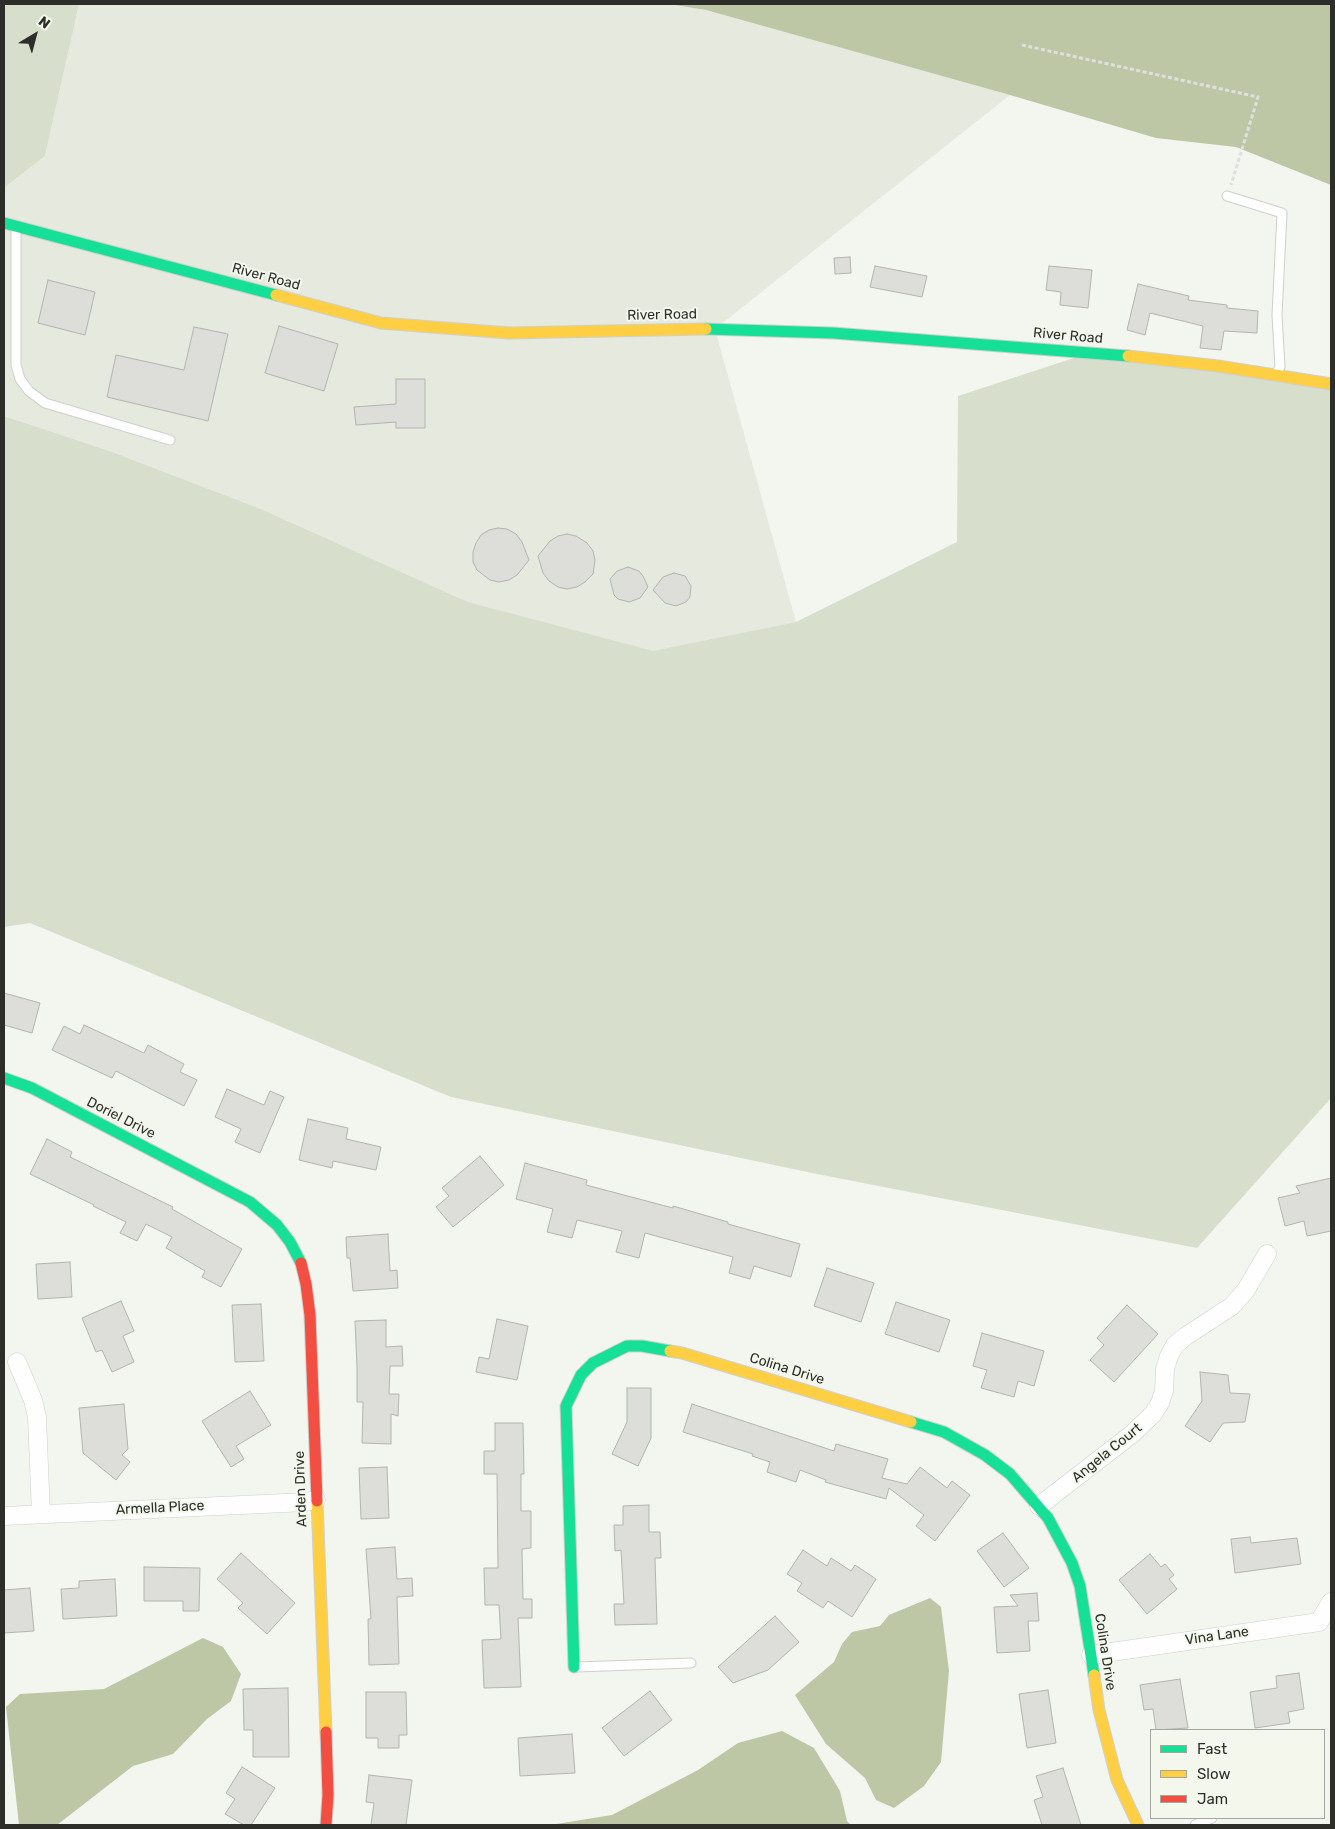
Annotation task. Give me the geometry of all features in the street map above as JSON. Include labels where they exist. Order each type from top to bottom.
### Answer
[{"type":"street","name":"River Road","points":[[4,223],[381,323],[510,333],[715,329],[833,333],[1092,352],[1276,374],[1331,384]]},
{"type":"street","name":"Doriel Drive","points":[[4,1078],[32,1088],[223,1188]]},
{"type":"street","name":"Arden Drive","points":[[223,1188],[250,1202],[277,1225],[290,1242],[301,1263],[306,1284],[310,1315],[328,1795],[326,1825]]},
{"type":"street","name":"Angela Court","points":[[1039,1506],[1132,1434],[1153,1414],[1164,1391],[1165,1369],[1169,1356],[1176,1345],[1186,1336],[1232,1306],[1246,1290],[1267,1254]]},
{"type":"street","name":"Colina Drive","points":[[574,1667],[566,1406],[581,1375],[593,1363],[627,1346],[642,1346],[682,1353],[944,1432],[985,1455],[1010,1474],[1048,1518],[1072,1564],[1080,1586],[1099,1710],[1109,1752],[1117,1780],[1138,1825]]},
{"type":"street","points":[[16,1362],[33,1400],[37,1417],[41,1514]]},
{"type":"street","name":"Armella Place","points":[[4,1516],[316,1500]]},
{"type":"street","name":"Vina Lane","points":[[1091,1655],[1319,1622],[1331,1602]]},
{"type":"lane","points":[[1228,196],[1282,214],[1277,315],[1280,367],[1276,374]]},
{"type":"lane","points":[[16,226],[16,365],[20,379],[29,391],[45,403],[170,440]]},
{"type":"lane","name":"Colina Drive","points":[[574,1667],[691,1663]]},
{"type":"lane","points":[[1195,1825],[1210,1819]]},
{"type":"path","points":[[1022,44],[1258,97],[1228,196]]},
{"type":"shaded area","points":[[4,4],[79,4],[45,156],[4,188]]},
{"type":"shaded area","points":[[79,4],[668,4],[706,10],[1010,95],[715,329],[796,622],[653,652],[468,602],[261,509],[107,450],[4,416],[4,188],[45,156]]},
{"type":"shaded area","points":[[668,4],[1331,4],[1331,185],[1236,147],[1156,138],[706,10]]},
{"type":"shaded area","points":[[1092,352],[1331,384],[1331,1098],[1197,1248],[817,1174],[451,1097],[30,923],[4,927],[4,416],[107,450],[261,509],[468,602],[653,651],[796,622],[957,542],[958,396]]},
{"type":"shaded area","points":[[930,1598],[941,1607],[949,1671],[941,1762],[924,1786],[894,1808],[876,1800],[865,1778],[826,1744],[795,1695],[834,1662],[842,1644],[852,1632],[880,1626],[889,1615]]},
{"type":"shaded area","points":[[203,1638],[223,1647],[241,1674],[231,1701],[207,1719],[173,1754],[133,1766],[57,1825],[19,1825],[6,1707],[20,1694],[104,1689]]},
{"type":"shaded area","points":[[782,1731],[814,1748],[840,1791],[847,1821],[851,1825],[550,1825],[612,1815],[698,1770],[738,1743]]},
{"type":"building","points":[[850,257],[851,273],[835,274],[834,258]]},
{"type":"building","points":[[875,266],[927,276],[922,297],[870,287]]},
{"type":"building","points":[[1049,266],[1092,270],[1088,308],[1060,305],[1061,292],[1046,290]]},
{"type":"building","points":[[48,280],[95,292],[85,335],[38,323]]},
{"type":"building","points":[[1138,284],[1189,296],[1188,300],[1227,305],[1227,308],[1258,311],[1257,333],[1224,331],[1221,350],[1200,348],[1203,326],[1150,313],[1145,335],[1127,330]]},
{"type":"building","points":[[279,326],[338,344],[324,391],[265,373]]},
{"type":"building","points":[[194,327],[228,334],[208,421],[107,397],[116,355],[184,370]]},
{"type":"building","points":[[396,379],[425,379],[425,428],[396,428],[396,422],[356,425],[354,407],[396,404]]},
{"type":"building","points":[[507,529],[516,534],[522,542],[529,560],[517,575],[509,580],[499,582],[490,580],[477,570],[473,562],[473,552],[481,535],[489,530]]},
{"type":"building","points":[[567,534],[576,536],[587,543],[593,551],[595,560],[593,574],[577,587],[567,589],[558,587],[549,581],[543,573],[538,556],[550,541],[558,536]]},
{"type":"building","points":[[628,567],[639,571],[648,587],[640,598],[629,602],[618,599],[614,595],[610,579],[617,571]]},
{"type":"building","points":[[674,573],[685,576],[691,586],[690,597],[686,602],[676,606],[665,603],[653,590],[663,577]]},
{"type":"building","points":[[4,993],[40,1003],[32,1033],[4,1025]]},
{"type":"building","points":[[84,1025],[144,1053],[148,1045],[184,1064],[180,1072],[197,1080],[184,1106],[116,1071],[112,1078],[52,1050],[64,1026],[80,1034]]},
{"type":"building","points":[[227,1089],[264,1105],[270,1091],[284,1097],[260,1153],[235,1142],[241,1129],[215,1117]]},
{"type":"building","points":[[308,1119],[348,1128],[346,1139],[381,1147],[376,1170],[333,1161],[332,1168],[299,1160]]},
{"type":"building","points":[[47,1139],[72,1152],[70,1157],[173,1207],[172,1209],[242,1249],[221,1287],[202,1277],[205,1271],[166,1248],[172,1237],[146,1224],[137,1241],[120,1233],[126,1222],[30,1174]]},
{"type":"building","points":[[480,1156],[504,1185],[453,1227],[436,1207],[449,1196],[442,1188]]},
{"type":"building","points":[[525,1163],[587,1180],[586,1185],[673,1208],[673,1206],[800,1244],[791,1277],[754,1266],[750,1279],[729,1273],[733,1257],[645,1233],[639,1258],[616,1252],[622,1231],[577,1220],[572,1238],[547,1232],[553,1209],[516,1199]]},
{"type":"building","points":[[1331,1178],[1331,1231],[1307,1236],[1304,1221],[1285,1226],[1278,1198],[1300,1193],[1296,1186]]},
{"type":"building","points":[[388,1234],[390,1271],[397,1270],[398,1288],[353,1291],[350,1258],[347,1258],[346,1237]]},
{"type":"building","points":[[70,1262],[72,1297],[38,1299],[36,1264]]},
{"type":"building","points":[[827,1268],[874,1283],[861,1322],[814,1306]]},
{"type":"building","points":[[121,1301],[134,1331],[123,1336],[134,1362],[112,1372],[102,1350],[96,1352],[82,1318]]},
{"type":"building","points":[[896,1302],[950,1320],[939,1352],[885,1334]]},
{"type":"building","points":[[261,1304],[264,1361],[235,1362],[232,1305]]},
{"type":"building","points":[[1127,1305],[1158,1334],[1114,1382],[1090,1360],[1104,1345],[1097,1338]]},
{"type":"building","points":[[497,1319],[528,1326],[517,1380],[476,1372],[479,1357],[489,1359]]},
{"type":"building","points":[[386,1320],[386,1347],[402,1346],[403,1366],[390,1366],[389,1394],[399,1394],[398,1416],[391,1414],[391,1444],[362,1443],[363,1402],[357,1402],[355,1321]]},
{"type":"building","points":[[982,1333],[1044,1351],[1034,1386],[1018,1381],[1014,1397],[981,1388],[987,1370],[973,1366]]},
{"type":"building","points":[[1200,1372],[1228,1375],[1230,1393],[1250,1394],[1245,1422],[1223,1423],[1210,1442],[1185,1426],[1202,1401]]},
{"type":"building","points":[[627,1388],[651,1388],[651,1438],[638,1466],[612,1454],[627,1422]]},
{"type":"building","points":[[250,1391],[271,1425],[236,1446],[244,1459],[231,1467],[202,1421]]},
{"type":"building","points":[[124,1404],[128,1449],[122,1455],[130,1462],[116,1480],[83,1453],[79,1408]]},
{"type":"building","points":[[692,1404],[834,1451],[836,1444],[888,1459],[882,1478],[907,1484],[920,1467],[947,1488],[952,1481],[970,1495],[935,1541],[916,1526],[924,1515],[889,1488],[886,1499],[825,1482],[826,1480],[800,1470],[796,1482],[767,1472],[770,1462],[752,1456],[753,1454],[683,1432]]},
{"type":"building","points":[[495,1423],[523,1423],[524,1474],[521,1474],[521,1511],[531,1511],[531,1548],[522,1549],[523,1599],[532,1599],[532,1618],[518,1618],[521,1687],[484,1688],[482,1640],[501,1639],[499,1605],[485,1605],[484,1568],[498,1568],[497,1474],[484,1474],[484,1451],[495,1451]]},
{"type":"building","points":[[387,1467],[389,1518],[361,1519],[359,1468]]},
{"type":"building","points":[[649,1505],[649,1532],[660,1532],[661,1558],[655,1558],[657,1624],[615,1625],[614,1604],[624,1604],[621,1550],[615,1551],[614,1525],[623,1525],[623,1506]]},
{"type":"building","points":[[1003,1533],[1029,1568],[1004,1587],[977,1551]]},
{"type":"building","points":[[1250,1537],[1251,1543],[1297,1538],[1301,1564],[1235,1573],[1231,1539]]},
{"type":"building","points":[[395,1547],[397,1579],[412,1578],[413,1596],[397,1597],[399,1664],[369,1665],[368,1619],[371,1619],[366,1549]]},
{"type":"building","points":[[803,1550],[827,1566],[831,1558],[851,1571],[855,1565],[876,1579],[852,1617],[828,1601],[823,1608],[797,1591],[802,1583],[787,1574]]},
{"type":"building","points":[[241,1553],[295,1603],[267,1634],[238,1608],[243,1603],[217,1579]]},
{"type":"building","points":[[1150,1554],[1161,1567],[1165,1564],[1174,1575],[1169,1579],[1177,1589],[1147,1614],[1119,1580]]},
{"type":"building","points":[[144,1567],[200,1568],[199,1611],[183,1611],[183,1601],[144,1601]]},
{"type":"building","points":[[115,1579],[117,1616],[63,1619],[61,1589],[79,1588],[79,1581]]},
{"type":"building","points":[[30,1588],[34,1631],[4,1633],[4,1590]]},
{"type":"building","points":[[1037,1593],[1039,1621],[1028,1621],[1030,1651],[997,1653],[994,1607],[1018,1606],[1010,1595]]},
{"type":"building","points":[[775,1616],[799,1642],[768,1670],[733,1683],[718,1667]]},
{"type":"building","points":[[1299,1673],[1304,1709],[1288,1712],[1290,1723],[1255,1728],[1250,1692],[1277,1688],[1276,1676]]},
{"type":"building","points":[[1180,1679],[1188,1728],[1156,1729],[1153,1709],[1144,1710],[1140,1685]]},
{"type":"building","points":[[288,1688],[289,1757],[253,1757],[253,1730],[244,1730],[243,1689]]},
{"type":"building","points":[[1048,1690],[1056,1743],[1027,1748],[1019,1694]]},
{"type":"building","points":[[650,1691],[672,1720],[624,1756],[602,1728]]},
{"type":"building","points":[[366,1692],[406,1692],[407,1735],[399,1735],[399,1748],[378,1748],[378,1738],[366,1738]]},
{"type":"building","points":[[572,1734],[575,1773],[520,1776],[518,1738]]},
{"type":"building","points":[[242,1767],[275,1788],[251,1825],[244,1825],[225,1814],[235,1799],[226,1793]]},
{"type":"building","points":[[1063,1768],[1081,1825],[1042,1825],[1034,1800],[1043,1797],[1036,1776]]},
{"type":"building","points":[[369,1775],[412,1780],[406,1825],[371,1825],[374,1803],[366,1802]]},
{"type":"traffic: fast","points":[[4,223],[276,295]]},
{"type":"traffic: fast","points":[[706,329],[833,333],[1128,356]]},
{"type":"traffic: fast","points":[[4,1078],[32,1088],[250,1202],[277,1225],[290,1242],[301,1263]]},
{"type":"traffic: fast","points":[[574,1667],[566,1406],[581,1375],[593,1363],[627,1346],[642,1346],[670,1351]]},
{"type":"traffic: fast","points":[[911,1422],[944,1432],[985,1455],[1010,1474],[1048,1518],[1072,1563],[1080,1586],[1094,1675]]},
{"type":"traffic: slow","points":[[276,295],[381,323],[509,333],[706,329]]},
{"type":"traffic: slow","points":[[1128,356],[1218,366],[1331,384]]},
{"type":"traffic: slow","points":[[670,1351],[911,1422]]},
{"type":"traffic: slow","points":[[317,1501],[326,1732]]},
{"type":"traffic: slow","points":[[1094,1675],[1099,1710],[1117,1780],[1138,1825]]},
{"type":"traffic: jam","points":[[301,1263],[310,1315],[317,1501]]},
{"type":"traffic: jam","points":[[326,1732],[328,1795],[326,1825]]}]
